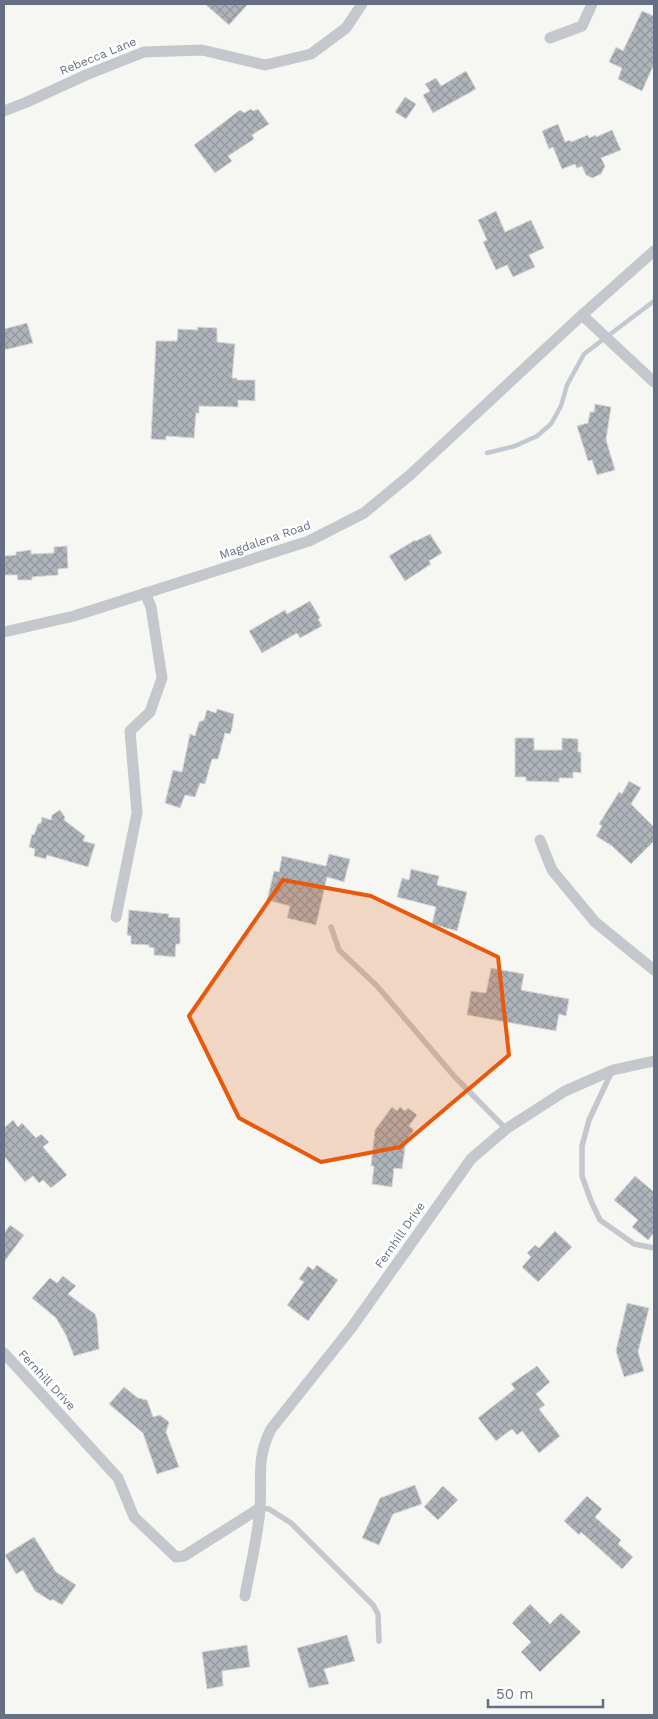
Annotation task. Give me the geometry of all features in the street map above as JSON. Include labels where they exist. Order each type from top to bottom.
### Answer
[{"type":"street","name":"Rebecca Lane","points":[[4,111],[86,74],[144,52],[202,50],[265,65],[311,54],[346,28],[362,4]]},
{"type":"street","points":[[550,38],[582,26],[592,4]]},
{"type":"street","name":"Magdalena Road","points":[[4,632],[74,616],[309,541],[364,513],[410,475],[582,315],[654,251]]},
{"type":"street","points":[[582,315],[654,382]]},
{"type":"street","points":[[116,917],[137,813],[130,732],[150,712],[162,678],[152,607],[145,593]]},
{"type":"street","points":[[540,840],[552,870],[595,922],[654,970]]},
{"type":"street","name":"Fernhill Drive","points":[[246,1596],[260,1508],[260,1460],[266,1439],[352,1327],[471,1159],[506,1129],[565,1091],[613,1070],[654,1061]]},
{"type":"street","name":"Fernhill Drive","points":[[4,1353],[118,1478],[134,1516],[176,1557],[184,1556],[260,1508]]},
{"type":"lane","points":[[331,927],[339,950],[377,986],[454,1076],[506,1129]]},
{"type":"lane","points":[[613,1070],[589,1120],[582,1146],[582,1176],[600,1220],[634,1244],[654,1248]]},
{"type":"lane","points":[[260,1508],[269,1509],[291,1523],[373,1605],[378,1614],[379,1641]]},
{"type":"highlighted area","points":[[283,880],[371,896],[498,957],[509,1055],[400,1147],[321,1162],[239,1118],[189,1016]]},
{"type":"building","points":[[205,4],[248,4],[229,25]]},
{"type":"building","points":[[642,11],[654,16],[654,64],[642,91],[618,79],[622,68],[609,62],[616,47],[623,51]]},
{"type":"building","points":[[466,71],[476,89],[433,113],[423,95],[430,91],[425,84],[436,78],[441,86]]},
{"type":"building","points":[[405,97],[416,104],[406,119],[395,112]]},
{"type":"building","points":[[251,109],[253,111],[258,109],[269,124],[252,135],[254,139],[228,156],[232,161],[215,173],[194,145],[240,110],[244,113]]},
{"type":"building","points":[[558,124],[565,142],[570,140],[571,142],[588,135],[589,138],[596,135],[596,137],[612,130],[621,150],[601,158],[605,166],[601,174],[592,178],[586,175],[582,166],[577,168],[575,164],[562,169],[553,147],[549,149],[542,131]]},
{"type":"building","points":[[496,211],[505,232],[531,220],[544,248],[529,255],[535,267],[513,277],[507,265],[496,270],[483,242],[487,240],[478,220]]},
{"type":"building","points":[[27,323],[33,343],[4,350],[4,329]]},
{"type":"building","points":[[197,327],[217,328],[217,342],[235,344],[232,378],[237,378],[237,380],[255,380],[255,401],[238,400],[238,407],[199,406],[199,413],[196,413],[194,438],[166,436],[166,440],[151,439],[156,341],[177,341],[178,329],[198,330]]},
{"type":"building","points":[[595,404],[611,407],[606,440],[615,470],[597,475],[592,460],[588,461],[577,426],[588,423],[590,412],[594,412]]},
{"type":"building","points":[[430,534],[442,553],[429,561],[431,564],[405,581],[389,556],[415,540]]},
{"type":"building","points":[[67,546],[68,568],[58,569],[58,575],[32,577],[32,580],[18,580],[17,575],[4,575],[4,556],[16,555],[16,552],[31,550],[31,554],[54,553],[54,547]]},
{"type":"building","points":[[310,601],[320,618],[318,619],[322,626],[300,638],[297,633],[262,653],[249,631],[285,610],[287,614]]},
{"type":"building","points":[[217,709],[234,714],[232,728],[230,734],[225,733],[218,759],[212,759],[205,784],[200,783],[195,797],[185,795],[180,808],[165,803],[173,770],[182,772],[190,734],[195,736],[199,722],[204,720],[207,710],[216,713]]},
{"type":"building","points":[[515,738],[534,738],[534,750],[562,750],[562,738],[578,739],[578,752],[581,752],[581,773],[573,772],[573,778],[559,778],[559,782],[526,781],[526,777],[515,777]]},
{"type":"building","points":[[629,781],[641,788],[631,804],[654,827],[654,841],[631,864],[612,846],[596,836],[602,826],[599,824],[619,792],[622,794]]},
{"type":"building","points":[[60,810],[65,817],[64,820],[85,836],[83,841],[95,844],[88,867],[47,855],[46,859],[34,856],[35,849],[29,847],[32,834],[34,835],[38,824],[41,823],[42,817],[51,820],[52,815]]},
{"type":"building","points":[[329,854],[350,859],[344,882],[327,877],[316,925],[287,918],[290,906],[267,900],[274,871],[279,872],[282,856],[326,866]]},
{"type":"building","points":[[411,869],[439,876],[437,885],[467,892],[457,931],[432,924],[436,907],[397,897],[402,878],[409,880]]},
{"type":"building","points":[[129,910],[169,914],[168,917],[180,918],[180,944],[176,944],[175,957],[154,955],[154,948],[149,947],[149,945],[131,944],[131,936],[127,935]]},
{"type":"building","points":[[491,968],[524,974],[521,990],[569,999],[566,1016],[559,1014],[556,1031],[467,1015],[471,991],[486,993]]},
{"type":"building","points":[[392,1107],[397,1111],[400,1107],[405,1111],[408,1108],[417,1115],[409,1126],[414,1130],[406,1141],[402,1169],[394,1168],[392,1187],[372,1184],[374,1166],[371,1166],[375,1130]]},
{"type":"building","points":[[13,1120],[18,1127],[22,1123],[36,1138],[41,1134],[49,1142],[43,1147],[67,1175],[51,1188],[43,1180],[39,1183],[33,1176],[25,1182],[4,1156],[4,1128]]},
{"type":"building","points":[[635,1176],[654,1192],[654,1233],[648,1240],[632,1227],[638,1220],[614,1200]]},
{"type":"building","points":[[10,1225],[24,1235],[4,1262],[4,1233]]},
{"type":"building","points":[[555,1231],[572,1247],[538,1282],[522,1267],[531,1257],[527,1253],[535,1245],[539,1248]]},
{"type":"building","points":[[317,1265],[338,1280],[308,1321],[287,1305],[304,1282],[299,1279],[308,1266],[313,1270]]},
{"type":"building","points":[[63,1276],[76,1286],[68,1294],[95,1314],[99,1349],[74,1356],[66,1335],[56,1318],[32,1298],[50,1278],[57,1283]]},
{"type":"building","points":[[627,1303],[649,1308],[638,1352],[644,1371],[624,1377],[616,1351]]},
{"type":"building","points":[[537,1366],[550,1382],[536,1394],[545,1405],[539,1409],[560,1436],[539,1453],[522,1431],[517,1435],[512,1429],[496,1441],[478,1418],[515,1389],[511,1384]]},
{"type":"building","points":[[124,1387],[138,1398],[147,1400],[153,1417],[160,1415],[169,1422],[166,1432],[179,1467],[157,1474],[143,1433],[109,1404]]},
{"type":"building","points":[[415,1485],[422,1504],[393,1514],[379,1545],[362,1538],[380,1498]]},
{"type":"building","points":[[443,1486],[458,1500],[438,1520],[424,1507]]},
{"type":"building","points":[[587,1496],[602,1509],[595,1517],[621,1540],[618,1544],[633,1557],[622,1569],[581,1532],[579,1535],[564,1521]]},
{"type":"building","points":[[34,1537],[56,1572],[76,1585],[62,1605],[52,1599],[51,1601],[35,1591],[23,1570],[16,1574],[5,1555]]},
{"type":"building","points":[[530,1604],[550,1624],[561,1613],[581,1632],[540,1672],[521,1652],[531,1642],[512,1623]]},
{"type":"building","points":[[347,1635],[355,1661],[324,1669],[329,1684],[309,1688],[297,1648]]},
{"type":"building","points":[[247,1645],[250,1667],[222,1671],[223,1686],[207,1689],[202,1652]]},
{"type":"waterway","points":[[487,453],[515,446],[537,436],[551,424],[561,406],[567,385],[584,354],[654,301]]}]
